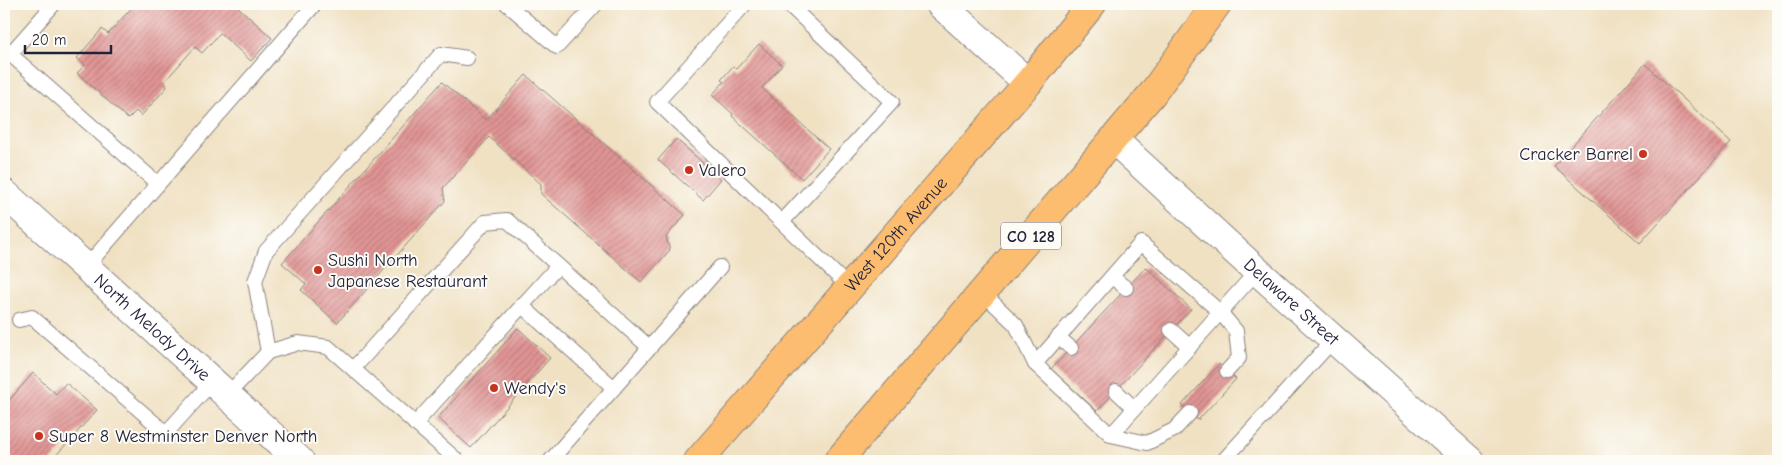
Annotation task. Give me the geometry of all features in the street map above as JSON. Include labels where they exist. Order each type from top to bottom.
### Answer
[{"type":"main road","name":"West 120th Avenue","points":[[698,461],[1028,83],[1092,4]]},
{"type":"main road","name":"CO 128","points":[[838,461],[1114,140],[1152,94],[1217,4]]},
{"type":"street","points":[[940,4],[1028,83]]},
{"type":"street","name":"Delaware Street","points":[[1114,140],[1257,271],[1470,461]]},
{"type":"street","name":"North Melody Drive","points":[[4,193],[300,461]]},
{"type":"lane","points":[[54,4],[10,54],[158,184]]},
{"type":"lane","points":[[86,267],[315,4]]},
{"type":"lane","points":[[507,4],[557,47],[596,4]]},
{"type":"lane","points":[[745,4],[657,102],[850,288]]},
{"type":"lane","points":[[782,222],[892,102],[788,4]]},
{"type":"lane","points":[[268,352],[255,281],[266,251],[441,54],[467,58]]},
{"type":"lane","points":[[353,369],[485,222],[507,220],[650,348]]},
{"type":"lane","points":[[1035,364],[1141,243],[1220,312],[1236,331],[1239,358],[1227,371]]},
{"type":"lane","points":[[415,424],[558,266]]},
{"type":"lane","points":[[550,461],[720,267]]},
{"type":"lane","points":[[1111,435],[1257,271]]},
{"type":"lane","points":[[1112,277],[1126,288]]},
{"type":"lane","points":[[982,293],[1016,325],[1035,364],[1111,435],[1147,444],[1174,430],[1190,413]]},
{"type":"lane","points":[[522,306],[614,388]]},
{"type":"lane","points":[[19,320],[32,317],[166,434],[268,352],[298,343],[328,347],[458,461]]},
{"type":"lane","points":[[1171,330],[1190,347]]},
{"type":"lane","points":[[1058,337],[1071,348]]},
{"type":"lane","points":[[1223,461],[1334,339]]},
{"type":"lane","points":[[1116,391],[1134,408]]},
{"type":"building","points":[[135,4],[241,4],[238,7],[272,38],[251,61],[220,33],[202,53],[195,47],[164,82],[167,87],[141,116],[136,111],[128,119],[77,73],[85,65],[77,58],[102,29],[108,34]]},
{"type":"building","name":"Valero","points":[[759,44],[782,65],[762,88],[829,149],[802,179],[732,116],[733,114],[712,95],[724,82],[721,80],[733,66],[736,69]]},
{"type":"building","name":"Cracker Barrel","points":[[1645,64],[1731,142],[1640,243],[1554,166]]},
{"type":"building","points":[[526,75],[685,215],[666,237],[670,250],[641,282],[541,194],[541,184],[489,137],[443,188],[445,201],[337,323],[301,290],[306,284],[282,263],[442,82],[486,120]]},
{"type":"building","name":"Valero","points":[[676,139],[721,179],[703,200],[658,160]]},
{"type":"building","points":[[1146,267],[1191,309],[1097,411],[1051,369]]},
{"type":"building","name":"Wendy's","points":[[518,328],[550,358],[471,448],[438,418]]},
{"type":"building","points":[[1219,364],[1236,379],[1198,420],[1182,405]]},
{"type":"building","name":"Super 8 Westminster Denver North","points":[[33,373],[56,394],[66,383],[97,410],[51,461],[4,461],[4,406]]},
{"type":"place","name":"Cracker Barrel","points":[[1643,154]]},
{"type":"place","name":"Valero","points":[[689,170]]},
{"type":"place","name":"Sushi North Japanese Restaurant","points":[[318,270]]},
{"type":"place","name":"Wendy's","points":[[494,388]]},
{"type":"place","name":"Super 8 Westminster Denver North","points":[[39,436]]}]
